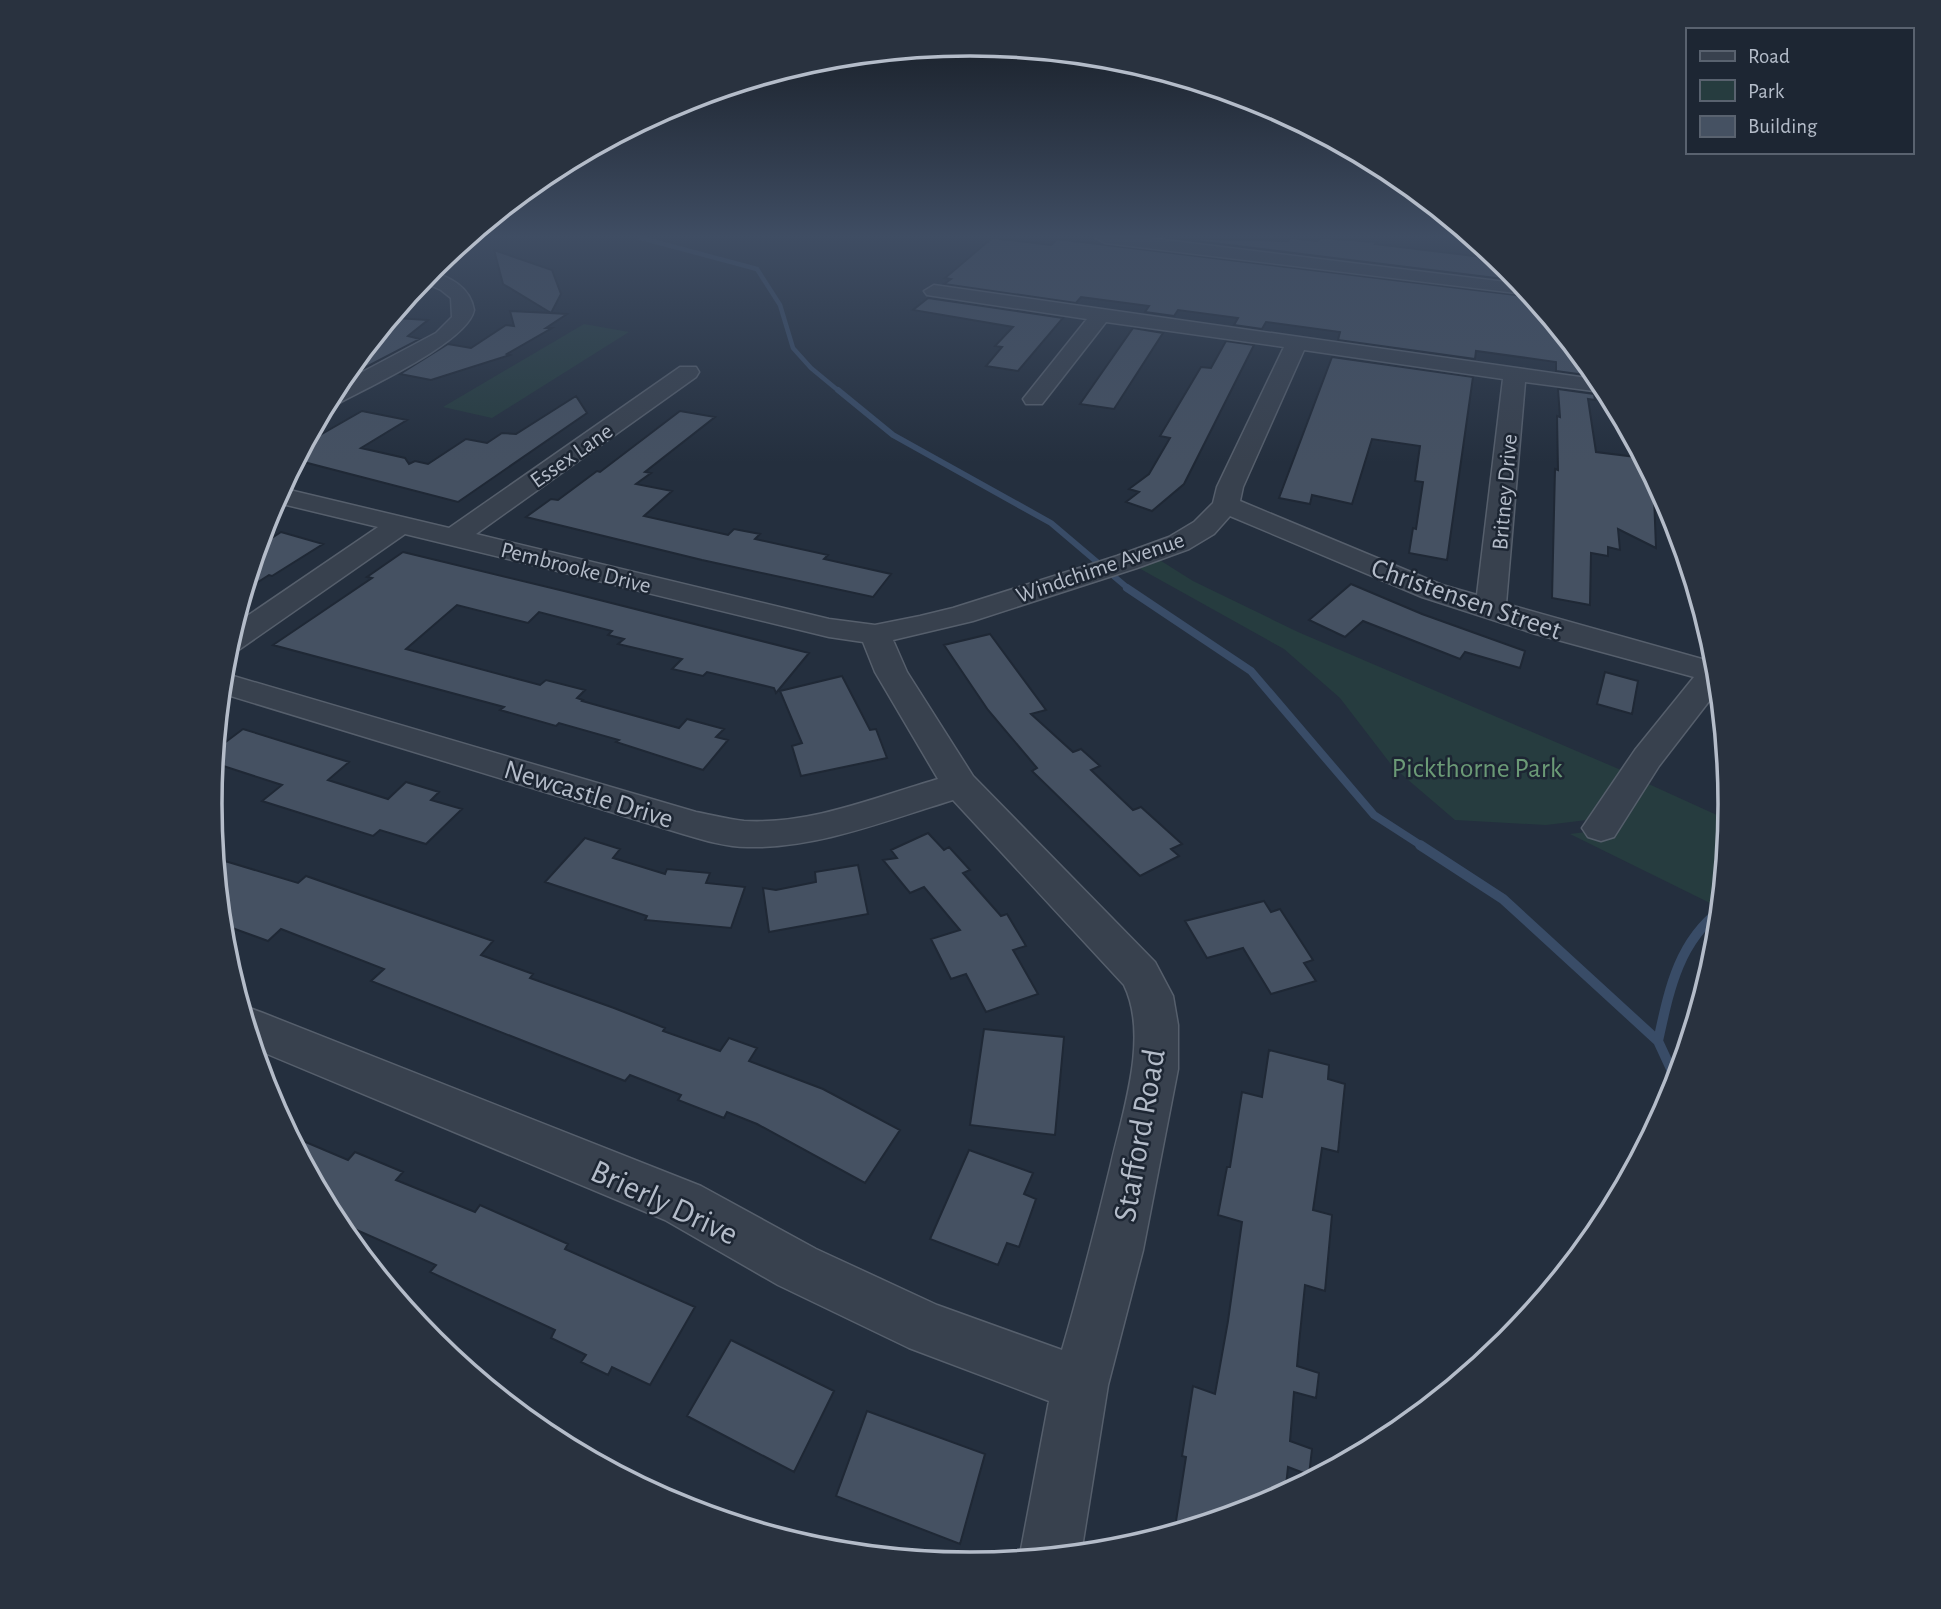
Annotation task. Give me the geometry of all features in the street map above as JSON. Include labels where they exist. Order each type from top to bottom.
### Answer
[{"type":"street","points":[[348,388],[443,337],[462,318],[462,313]]},
{"type":"street","points":[[1088,313],[1590,385]]},
{"type":"street","points":[[1034,399],[1101,315]]},
{"type":"street","name":"Windchime Avenue","points":[[875,634],[962,615],[1179,543],[1204,528],[1226,505],[1230,487],[1296,344]]},
{"type":"street","name":"Essex Lane","points":[[454,537],[688,372]]},
{"type":"street","name":"Britney Drive","points":[[1490,610],[1515,374]]},
{"type":"street","name":"Pembrooke Drive","points":[[288,497],[829,628],[875,634]]},
{"type":"street","name":"Christensen Street","points":[[1226,505],[1432,591],[1490,610],[1707,667]]},
{"type":"street","points":[[242,633],[401,524]]},
{"type":"street","name":"Stafford Road","points":[[875,634],[891,672],[960,785],[1007,838],[1140,974],[1151,996],[1156,1026],[1155,1069],[1117,1250],[1080,1385],[1051,1548]]},
{"type":"street","points":[[1601,828],[1647,758],[1709,680]]},
{"type":"street","name":"Newcastle Drive","points":[[231,686],[696,825],[730,832],[747,834],[793,830],[960,785]]},
{"type":"street","name":"Brierly Drive","points":[[258,1030],[683,1203],[797,1267],[916,1323],[1080,1385]]},
{"type":"green space","points":[[584,324],[629,332],[492,418],[443,407]]},
{"type":"green space","name":"Pickthorne Park","points":[[1158,559],[1193,581],[1298,632],[1621,770],[1587,820],[1546,825],[1455,820],[1393,767],[1340,698],[1284,649],[1137,567]]},
{"type":"green space","points":[[1642,781],[1719,816],[1713,904],[1570,834],[1609,829]]},
{"type":"building","points":[[511,313],[567,314],[546,328],[552,328],[507,354],[510,355],[431,380],[400,374],[448,344],[471,348],[506,325],[514,326]]},
{"type":"building","points":[[931,313],[1030,313],[1063,318],[1018,371],[986,366],[1002,347],[995,346],[1013,327]]},
{"type":"building","points":[[1153,313],[1176,313],[1174,316]]},
{"type":"building","points":[[1201,313],[1535,313],[1583,375],[1556,371],[1556,362],[1476,351],[1475,359],[1338,340],[1340,332],[1266,322],[1262,329],[1234,325],[1238,318]]},
{"type":"building","points":[[402,318],[428,320],[408,336],[420,339],[363,369]]},
{"type":"building","points":[[1133,328],[1163,333],[1114,409],[1080,404]]},
{"type":"building","points":[[1226,341],[1254,345],[1184,484],[1152,511],[1126,502],[1139,492],[1129,489],[1149,474],[1170,438],[1160,436],[1201,367],[1211,368]]},
{"type":"building","points":[[1332,357],[1473,377],[1447,560],[1409,553],[1413,528],[1416,529],[1423,482],[1415,481],[1420,446],[1372,439],[1352,504],[1312,495],[1310,504],[1279,498]]},
{"type":"building","points":[[1558,389],[1594,394],[1595,400],[1588,399],[1596,452],[1633,457],[1654,500],[1656,548],[1618,529],[1620,550],[1608,547],[1608,556],[1591,553],[1590,605],[1552,598],[1555,469],[1558,470],[1557,416],[1560,417]]},
{"type":"building","points":[[576,396],[587,413],[458,502],[305,462],[319,436],[362,411],[407,420],[361,448],[405,458],[409,464],[415,461],[428,464],[466,439],[487,443],[502,433],[516,434]]},
{"type":"building","points":[[680,411],[715,417],[645,472],[651,473],[636,484],[672,491],[644,516],[728,535],[734,529],[760,534],[755,539],[828,555],[824,559],[891,574],[873,597],[702,560],[526,517],[551,499],[558,500],[597,471],[600,472]]},
{"type":"building","points":[[281,532],[323,544],[256,583],[272,538]]},
{"type":"building","points":[[403,552],[809,653],[776,693],[774,688],[707,672],[703,676],[672,669],[682,659],[618,644],[624,639],[608,635],[612,631],[539,612],[528,623],[457,605],[406,649],[540,685],[546,680],[585,690],[577,698],[582,701],[679,728],[687,719],[724,729],[716,737],[728,740],[703,770],[616,742],[619,740],[559,723],[556,726],[500,710],[504,707],[273,645],[372,578],[367,577]]},
{"type":"building","points":[[1351,584],[1422,614],[1525,651],[1520,668],[1465,652],[1460,659],[1363,621],[1345,637],[1309,620]]},
{"type":"building","points":[[990,634],[1046,710],[1031,714],[1073,752],[1081,749],[1100,766],[1091,770],[1133,810],[1141,807],[1182,844],[1171,849],[1179,856],[1140,876],[1032,771],[1037,768],[988,710],[944,645]]},
{"type":"building","points":[[1605,672],[1638,681],[1632,714],[1597,704]]},
{"type":"building","points":[[842,676],[870,730],[876,729],[887,758],[801,776],[792,746],[802,743],[780,691]]},
{"type":"building","points":[[243,729],[349,762],[328,780],[388,799],[406,782],[439,792],[431,800],[462,809],[426,844],[380,830],[373,836],[262,801],[282,785],[224,766],[225,742]]},
{"type":"building","points":[[928,833],[944,850],[949,847],[970,870],[963,873],[1001,916],[1007,914],[1026,946],[1013,950],[1038,994],[986,1012],[966,974],[951,979],[931,939],[960,930],[924,887],[910,893],[883,860],[897,858],[891,850]]},
{"type":"building","points":[[585,838],[620,849],[613,858],[665,874],[667,869],[710,873],[706,883],[745,887],[731,928],[645,920],[647,916],[545,882]]},
{"type":"building","points":[[225,861],[298,883],[306,876],[493,941],[481,955],[533,974],[530,978],[614,1008],[665,1028],[663,1031],[720,1051],[729,1038],[757,1048],[749,1061],[823,1089],[900,1130],[865,1183],[757,1124],[727,1112],[724,1118],[678,1100],[681,1095],[630,1075],[625,1081],[371,981],[384,969],[281,929],[268,941],[232,928]]},
{"type":"building","points":[[858,865],[868,914],[769,932],[763,888],[776,890],[816,882],[815,872]]},
{"type":"building","points":[[1264,901],[1271,912],[1280,909],[1313,960],[1304,963],[1316,981],[1271,994],[1243,948],[1207,958],[1185,921]]},
{"type":"building","points":[[984,1029],[1064,1037],[1055,1135],[970,1125]]},
{"type":"building","points":[[1269,1050],[1329,1065],[1328,1079],[1345,1084],[1338,1152],[1322,1148],[1313,1210],[1332,1215],[1325,1291],[1305,1285],[1299,1343],[1297,1366],[1319,1373],[1316,1398],[1294,1392],[1290,1441],[1312,1449],[1309,1472],[1306,1474],[1288,1467],[1286,1483],[1211,1513],[1176,1524],[1186,1457],[1182,1456],[1193,1386],[1215,1394],[1228,1321],[1242,1222],[1218,1215],[1227,1167],[1230,1167],[1242,1092],[1262,1097]]},
{"type":"building","points":[[301,1140],[348,1160],[355,1152],[403,1172],[396,1180],[475,1212],[480,1205],[568,1244],[565,1249],[695,1307],[650,1385],[612,1367],[608,1375],[581,1362],[586,1355],[551,1338],[555,1330],[430,1272],[436,1265],[355,1229],[322,1179]]},
{"type":"building","points":[[969,1150],[1033,1173],[1024,1194],[1036,1199],[1019,1247],[1007,1243],[998,1265],[930,1239]]},
{"type":"building","points":[[731,1340],[834,1391],[794,1472],[687,1416]]},
{"type":"building","points":[[867,1411],[985,1454],[960,1544],[836,1496]]},
{"type":"waterway","points":[[782,313],[793,348],[811,368],[840,392]]},
{"type":"waterway","points":[[838,390],[893,435],[1051,523],[1130,590]]},
{"type":"waterway","points":[[1127,588],[1251,671],[1374,815],[1422,846]]},
{"type":"waterway","points":[[1420,845],[1503,899],[1658,1041]]},
{"type":"waterway","points":[[1658,1041],[1671,986],[1685,952],[1710,919]]},
{"type":"waterway","points":[[1658,1041],[1671,1068]]}]
